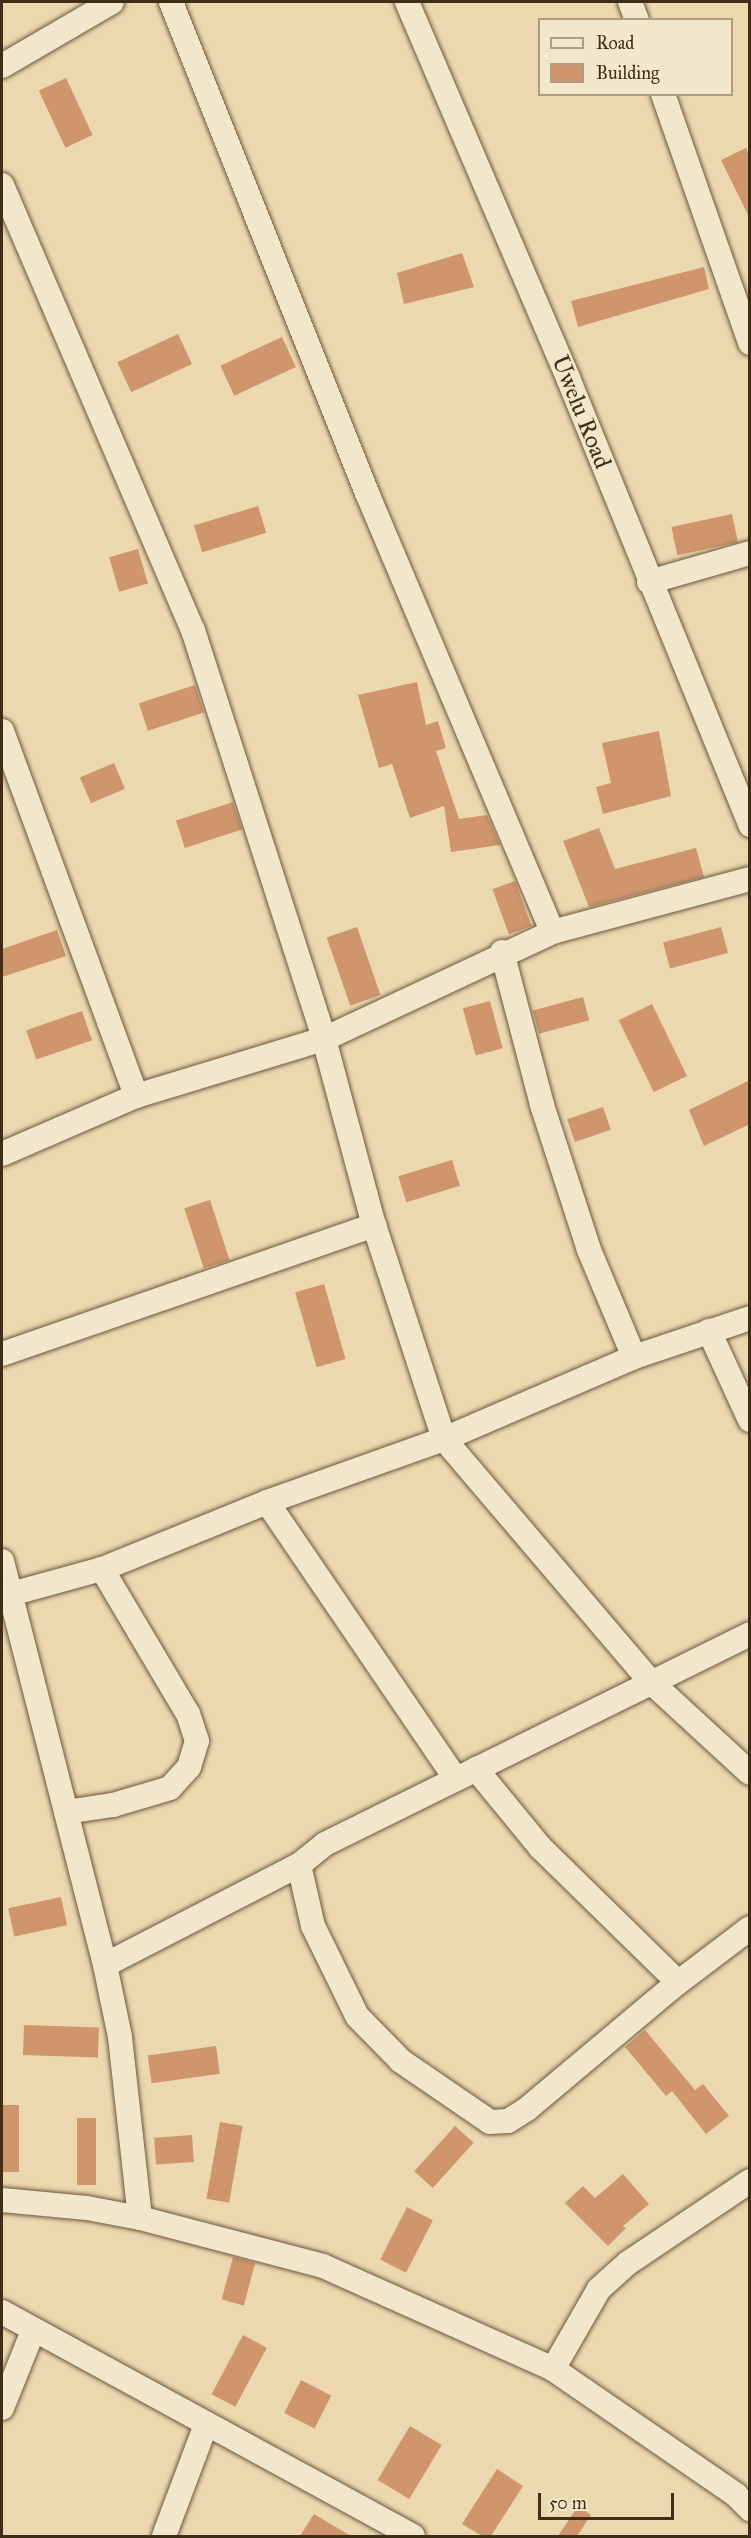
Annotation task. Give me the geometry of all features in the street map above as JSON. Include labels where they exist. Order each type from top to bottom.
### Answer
[{"type":"street","points":[[2,66],[112,2]]},
{"type":"street","points":[[171,2],[367,493],[552,932]]},
{"type":"street","name":"Uwelu Road","points":[[407,2],[568,378],[649,582],[750,825]]},
{"type":"street","points":[[630,2],[636,18]]},
{"type":"street","points":[[664,96],[750,343]]},
{"type":"street","points":[[2,185],[193,630],[324,1039],[374,1225],[444,1438],[651,1682],[750,1773]]},
{"type":"street","points":[[649,582],[750,553]]},
{"type":"street","points":[[2,731],[136,1096]]},
{"type":"street","points":[[2,1154],[136,1096],[324,1039],[502,952],[552,932],[750,879]]},
{"type":"street","points":[[502,952],[542,1105],[589,1250],[634,1357]]},
{"type":"street","points":[[2,1354],[374,1225]]},
{"type":"street","points":[[11,1594],[102,1569],[267,1502],[444,1438],[634,1357],[750,1318]]},
{"type":"street","points":[[709,1331],[750,1420]]},
{"type":"street","points":[[267,1502],[466,1774],[678,1982]]},
{"type":"street","points":[[2,1561],[105,1965],[120,2037],[140,2218]]},
{"type":"street","points":[[66,1812],[113,1805],[170,1788],[189,1767],[197,1741],[188,1714],[102,1569]]},
{"type":"street","points":[[105,1965],[299,1865],[325,1844],[750,1634]]},
{"type":"street","points":[[299,1865],[313,1926],[357,2016],[401,2061],[490,2122],[508,2121],[527,2109],[678,1982],[750,1928]]},
{"type":"street","points":[[553,2369],[599,2289],[628,2263],[750,2181]]},
{"type":"street","points":[[2,2200],[87,2208],[140,2218],[323,2266],[553,2369],[736,2495],[750,2509]]},
{"type":"street","points":[[2,2312],[33,2331],[413,2536]]},
{"type":"street","points":[[2,2408],[33,2331]]},
{"type":"street","points":[[164,2536],[206,2424]]},
{"type":"building","points":[[66,78],[93,135],[65,148],[39,91]]},
{"type":"building","points":[[746,148],[750,156],[750,219],[721,160]]},
{"type":"building","points":[[462,253],[474,287],[404,304],[397,273]]},
{"type":"building","points":[[704,267],[709,289],[578,327],[571,301]]},
{"type":"building","points":[[178,334],[192,364],[131,392],[117,362]]},
{"type":"building","points":[[282,337],[296,367],[234,396],[220,366]]},
{"type":"building","points":[[258,506],[266,533],[202,552],[194,526]]},
{"type":"building","points":[[732,514],[738,542],[677,555],[671,527]]},
{"type":"building","points":[[138,549],[148,584],[119,592],[109,557]]},
{"type":"building","points":[[417,682],[426,725],[438,721],[446,748],[436,751],[459,819],[487,815],[500,845],[451,852],[444,806],[410,818],[392,764],[379,768],[358,695]]},
{"type":"building","points":[[195,685],[204,713],[148,731],[139,703]]},
{"type":"building","points":[[659,731],[671,796],[603,814],[596,787],[611,783],[602,743]]},
{"type":"building","points":[[114,763],[125,789],[91,803],[80,777]]},
{"type":"building","points":[[233,802],[242,830],[185,848],[176,821]]},
{"type":"building","points":[[599,828],[615,869],[696,848],[704,877],[589,907],[563,841]]},
{"type":"building","points":[[515,881],[531,926],[509,934],[492,889]]},
{"type":"building","points":[[357,927],[380,995],[350,1005],[327,937]]},
{"type":"building","points":[[721,927],[728,953],[670,969],[663,943]]},
{"type":"building","points":[[57,930],[66,956],[2,977],[2,949]]},
{"type":"building","points":[[583,997],[589,1020],[539,1034],[533,1010]]},
{"type":"building","points":[[490,1001],[503,1048],[476,1056],[463,1008]]},
{"type":"building","points":[[652,1004],[687,1076],[654,1092],[619,1020]]},
{"type":"building","points":[[82,1011],[92,1040],[36,1060],[26,1030]]},
{"type":"building","points":[[750,1080],[750,1124],[704,1146],[689,1110]]},
{"type":"building","points":[[603,1107],[611,1130],[575,1142],[567,1119]]},
{"type":"building","points":[[452,1160],[460,1186],[406,1202],[398,1176]]},
{"type":"building","points":[[210,1200],[229,1260],[204,1268],[184,1208]]},
{"type":"building","points":[[324,1284],[345,1359],[317,1367],[295,1292]]},
{"type":"building","points":[[61,1897],[67,1925],[14,1937],[8,1908]]},
{"type":"building","points":[[24,2025],[99,2028],[98,2058],[23,2055]]},
{"type":"building","points":[[645,2030],[695,2090],[703,2084],[729,2116],[706,2134],[672,2091],[666,2096],[625,2047]]},
{"type":"building","points":[[216,2046],[220,2074],[152,2083],[148,2056]]},
{"type":"building","points":[[2,2105],[19,2105],[19,2172],[2,2172]]},
{"type":"building","points":[[77,2118],[96,2118],[96,2185],[77,2185]]},
{"type":"building","points":[[220,2122],[243,2126],[229,2203],[206,2199]]},
{"type":"building","points":[[455,2126],[474,2143],[433,2188],[414,2171]]},
{"type":"building","points":[[192,2135],[194,2162],[156,2165],[154,2138]]},
{"type":"building","points":[[623,2174],[649,2204],[623,2226],[626,2228],[608,2246],[565,2203],[583,2186],[595,2198]]},
{"type":"building","points":[[407,2207],[433,2220],[406,2273],[380,2260]]},
{"type":"building","points":[[233,2257],[255,2263],[244,2305],[222,2300]]},
{"type":"building","points":[[243,2335],[267,2348],[235,2407],[212,2394]]},
{"type":"building","points":[[301,2380],[331,2395],[314,2428],[284,2413]]},
{"type":"building","points":[[410,2426],[442,2445],[409,2499],[378,2480]]},
{"type":"building","points":[[497,2469],[523,2486],[491,2536],[482,2536],[462,2524]]},
{"type":"building","points":[[578,2506],[591,2515],[577,2536],[558,2536]]},
{"type":"building","points":[[314,2514],[351,2536],[300,2536]]}]
